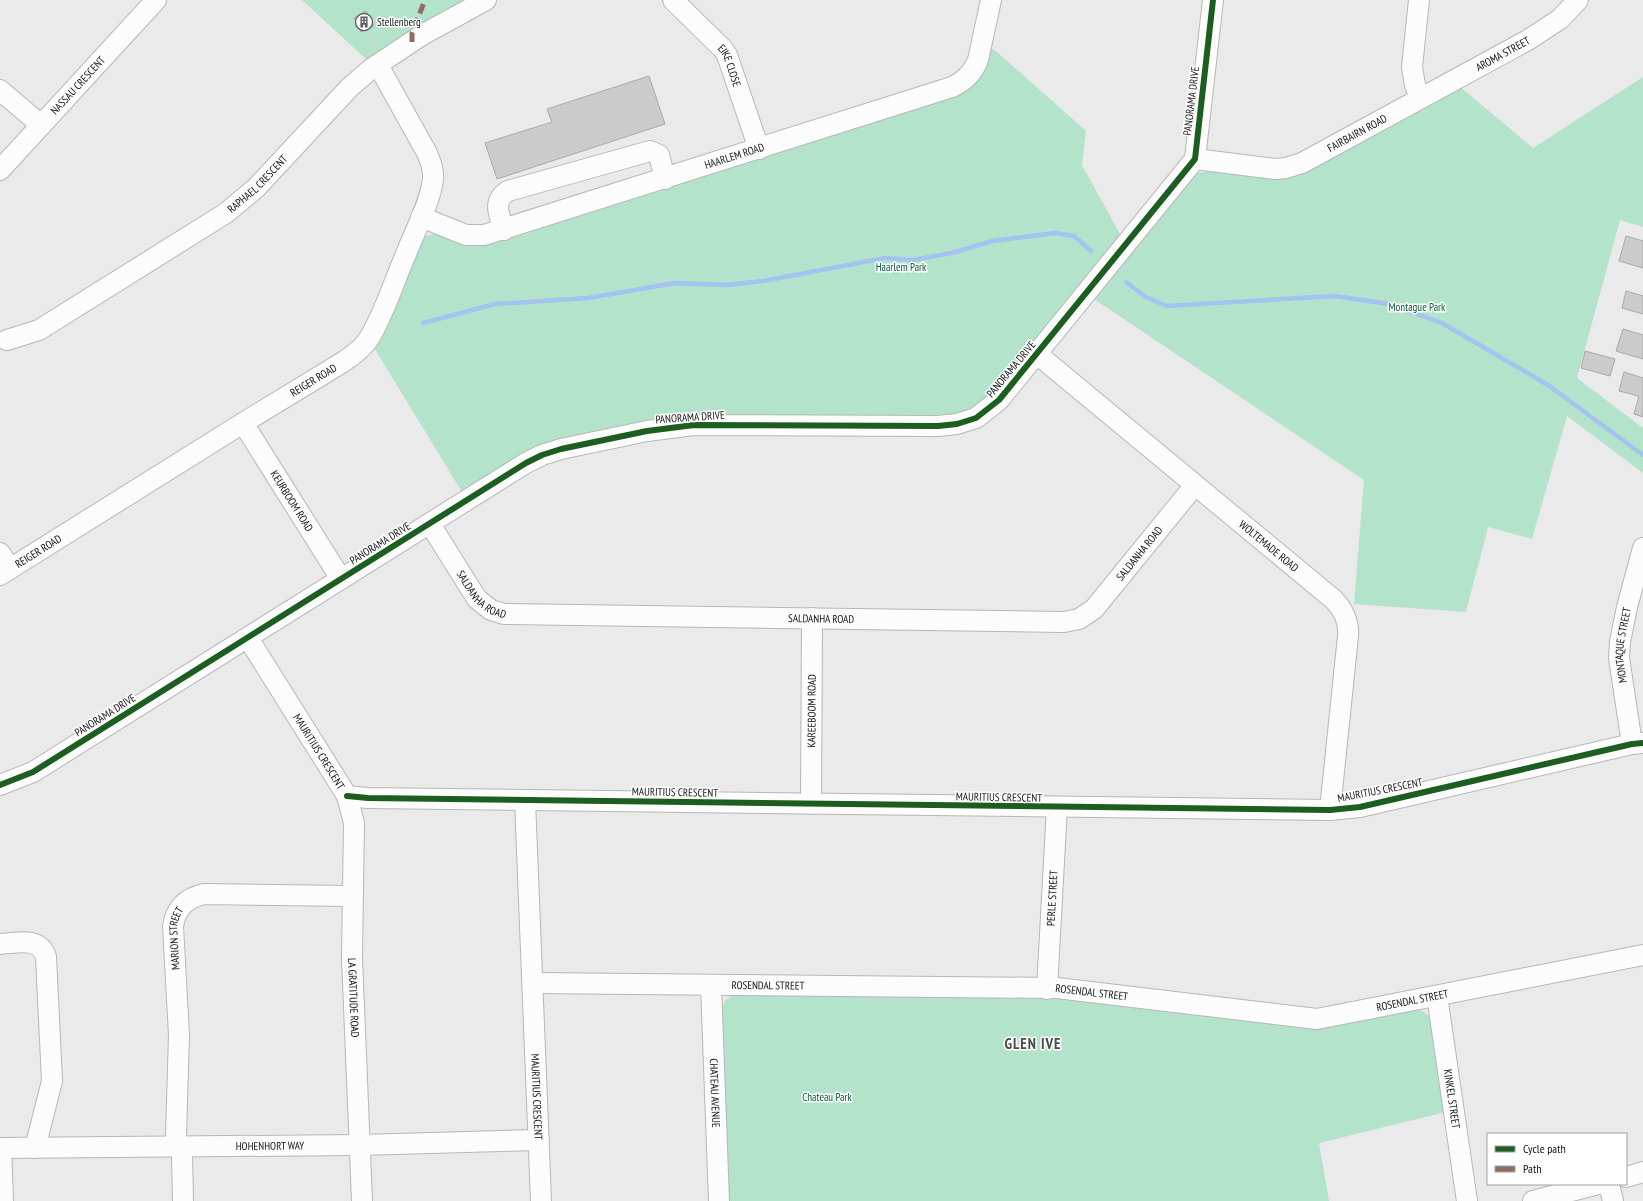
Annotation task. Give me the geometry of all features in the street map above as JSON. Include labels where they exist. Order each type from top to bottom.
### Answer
[{"type":"street","name":"NASSAU CRESCENT","points":[[0,170],[156,0]]},
{"type":"street","name":"RAPHAEL CRESCENT","points":[[2,340],[39,330],[226,213],[256,188],[350,87],[378,65],[422,35],[486,0]]},
{"type":"street","name":"EIKE CLOSE","points":[[673,0],[719,45],[727,55],[759,149]]},
{"type":"street","name":"HAARLEM ROAD","points":[[421,217],[466,235],[484,236],[959,84],[971,74],[978,60],[991,0]]},
{"type":"street","name":"PANORAMA DRIVE","points":[[0,785],[33,772],[526,463],[542,455],[561,449],[647,431],[694,425],[938,426],[958,424],[976,418],[992,407],[1037,354],[1194,159],[1213,0]]},
{"type":"street","points":[[1420,0],[1412,67],[1415,85],[1420,98]]},
{"type":"street","name":"AROMA STREET","points":[[1420,98],[1549,28],[1578,0]]},
{"type":"street","name":"REIGER ROAD","points":[[3,566],[343,362],[352,356],[367,341],[379,318],[421,217],[432,186],[433,171],[431,162],[378,65]]},
{"type":"street","points":[[0,90],[41,125]]},
{"type":"street","name":"FAIRBAIRN ROAD","points":[[1194,159],[1275,169],[1294,166],[1309,160],[1420,98]]},
{"type":"street","points":[[504,230],[497,211],[497,205],[499,199],[508,191],[650,151],[659,155],[665,179]]},
{"type":"street","name":"WOLTEMADE ROAD","points":[[1037,354],[1333,599],[1346,616],[1348,622],[1348,636],[1330,810]]},
{"type":"street","name":"KEURBOOM ROAD","points":[[242,423],[341,579]]},
{"type":"street","name":"SALDANHA ROAD","points":[[430,524],[477,598],[483,605],[504,614],[1064,622],[1080,619],[1094,609],[1195,485]]},
{"type":"street","name":"MONTAQUE STREET","points":[[1638,744],[1619,658],[1620,642],[1627,608],[1643,548]]},
{"type":"street","name":"KAREEBOOM ROAD","points":[[811,804],[812,618]]},
{"type":"street","name":"MAURITIUS CRESCENT","points":[[248,638],[347,796],[368,798],[1330,810],[1367,805],[1638,744]]},
{"type":"street","name":"LA GRATITUDE ROAD","points":[[347,796],[354,823],[352,958],[362,1201]]},
{"type":"street","name":"MAURITIUS CRESCENT","points":[[525,800],[541,1201]]},
{"type":"street","name":"PERLE STREET","points":[[1047,989],[1057,807]]},
{"type":"street","name":"MARION STREET","points":[[183,1201],[182,1156],[176,1136],[178,1035],[173,926],[177,911],[189,899],[204,894],[352,896]]},
{"type":"street","points":[[0,944],[36,943],[44,951],[46,958],[52,1081],[34,1148]]},
{"type":"street","name":"ROSENDAL STREET","points":[[533,983],[1057,988],[1317,1019],[1643,955]]},
{"type":"street","name":"CHATEAU AVENUE","points":[[711,985],[719,1201]]},
{"type":"street","name":"KINKEL STREET","points":[[1437,996],[1467,1201]]},
{"type":"street","name":"HOHENHORT WAY","points":[[0,1148],[360,1145],[539,1140]]},
{"type":"street","points":[[0,1148],[3,1201]]},
{"type":"street","points":[[1627,1177],[1643,1172]]},
{"type":"street","points":[[1533,1201],[1594,1185]]},
{"type":"street","points":[[1609,1185],[1613,1201]]},
{"type":"green space","points":[[302,0],[472,0],[367,60]]},
{"type":"green space","name":"Haarlem Park","points":[[989,47],[997,52],[1086,131],[1082,165],[1121,236],[990,395],[967,410],[941,417],[687,416],[648,421],[556,440],[519,456],[462,492],[373,346],[422,237],[434,234],[445,236],[957,93]]},
{"type":"green space","name":"Montague Park","points":[[1643,77],[1643,227],[1620,220],[1577,378],[1643,428],[1643,473],[1567,416],[1532,539],[1488,527],[1466,612],[1354,604],[1364,480],[1094,299],[1198,173],[1209,171],[1263,177],[1459,86],[1533,148]]},
{"type":"green space","name":"Chateau Park","points":[[734,994],[1056,997],[1308,1026],[1414,1009],[1424,1012],[1431,1018],[1446,1112],[1319,1143],[1329,1201],[727,1201],[720,1012],[725,1001]]},
{"type":"building","name":"Stellenberg","points":[[366,11],[374,26],[361,32],[354,18]]},
{"type":"building","points":[[649,76],[665,124],[497,179],[485,143],[552,122],[547,109]]},
{"type":"building","points":[[1626,236],[1643,241],[1643,268],[1619,261]]},
{"type":"building","points":[[1626,291],[1643,296],[1643,314],[1622,308]]},
{"type":"building","points":[[1623,329],[1643,335],[1643,359],[1616,351]]},
{"type":"building","points":[[1585,351],[1615,359],[1610,376],[1581,368]]},
{"type":"building","points":[[1624,372],[1643,378],[1643,417],[1634,414],[1639,396],[1619,391]]},
{"type":"waterway","points":[[423,323],[495,304],[588,298],[675,283],[727,285],[763,281],[885,258],[913,260],[952,253],[992,241],[1055,233],[1074,236],[1091,251]]},
{"type":"waterway","points":[[1126,282],[1146,297],[1167,306],[1335,296],[1389,304],[1442,323],[1548,385],[1643,455]]},
{"type":"marked path","points":[[412,42],[412,33],[425,0]]},
{"type":"cycle path","points":[[0,785],[33,772],[526,463],[542,455],[561,449],[647,431],[694,425],[938,426],[957,424],[976,418],[999,400],[1195,159],[1213,0]]},
{"type":"cycle path","points":[[347,796],[368,798],[1330,810],[1360,807],[1632,744],[1643,743]]},
{"type":"place","name":"Stellenberg","points":[[364,22]]},
{"type":"district","name":"GLEN IVE","points":[[1033,1044]]}]
